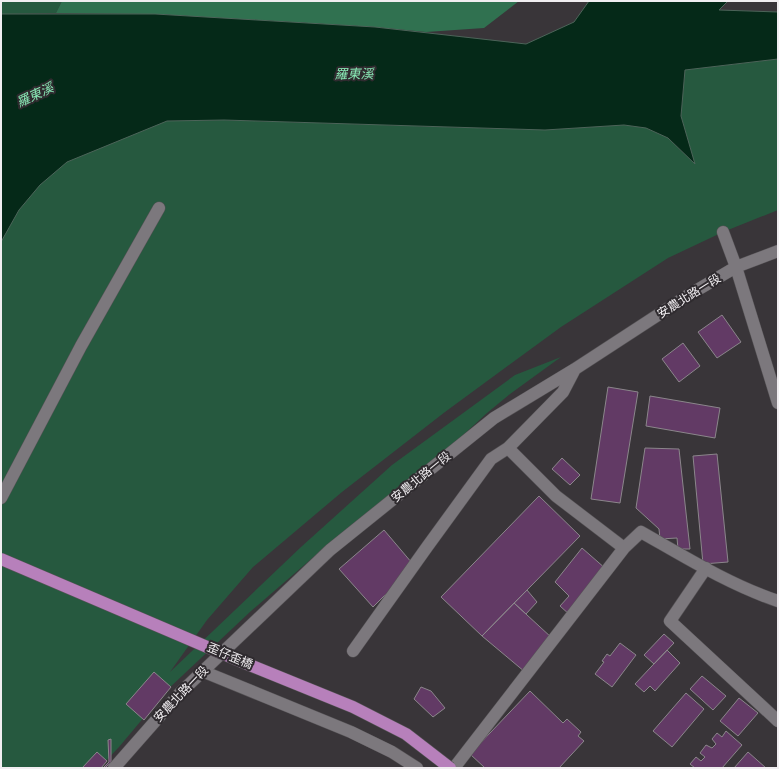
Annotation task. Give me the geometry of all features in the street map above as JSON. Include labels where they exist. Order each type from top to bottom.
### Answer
[{"type":"main road","name":"歪仔歪橋","points":[[1,559],[247,664],[353,706],[406,734],[450,768]]},
{"type":"street","points":[[1,498],[81,346],[159,208]]},
{"type":"street","points":[[723,232],[736,267],[778,403]]},
{"type":"street","name":"安農北路一段","points":[[114,768],[180,693],[330,550],[494,418],[575,369],[687,296],[736,267],[778,251]]},
{"type":"street","points":[[353,651],[491,459],[508,448],[563,392],[575,369]]},
{"type":"street","points":[[508,448],[556,496],[624,548]]},
{"type":"street","points":[[454,768],[624,548],[641,532],[706,568],[762,596],[778,601]]},
{"type":"street","points":[[706,568],[670,621],[778,721]]},
{"type":"street","points":[[202,671],[351,732],[392,752],[417,768]]},
{"type":"shaded area","points":[[1,1],[62,1],[56,13],[1,14]]},
{"type":"shaded area","points":[[62,1],[519,1],[484,28],[426,32],[375,27],[155,14],[56,13]]},
{"type":"shaded area","points":[[778,59],[778,210],[723,232],[668,258],[561,327],[445,412],[342,492],[253,567],[207,620],[170,672],[301,547],[392,465],[515,375],[561,357],[510,394],[434,462],[332,541],[251,611],[166,691],[119,747],[99,768],[1,768],[1,213],[41,164],[167,121],[224,120],[545,130],[623,125],[646,128],[668,138],[694,163],[681,116],[685,70]]},
{"type":"water","name":"羅東溪","points":[[589,1],[728,1],[719,10],[778,12],[778,59],[685,70],[681,116],[695,164],[668,138],[646,128],[624,125],[545,130],[224,120],[167,121],[67,162],[40,185],[19,210],[1,242],[1,14],[155,14],[375,27],[526,44],[574,22]]},
{"type":"building","points":[[722,315],[741,342],[717,358],[698,332]]},
{"type":"building","points":[[683,343],[700,366],[679,382],[662,359]]},
{"type":"building","points":[[608,387],[638,392],[620,503],[591,499]]},
{"type":"building","points":[[650,396],[720,408],[715,438],[646,426]]},
{"type":"building","points":[[645,448],[679,449],[690,549],[678,549],[677,538],[660,539],[659,529],[636,508]]},
{"type":"building","points":[[717,454],[728,562],[703,564],[693,456]]},
{"type":"building","points":[[562,458],[580,475],[570,485],[552,469]]},
{"type":"building","points":[[539,496],[580,536],[482,636],[441,597]]},
{"type":"building","points":[[384,530],[412,563],[400,580],[373,607],[339,569]]},
{"type":"building","points":[[582,548],[606,569],[570,615],[560,606],[569,596],[555,582]]},
{"type":"building","points":[[527,590],[537,602],[526,614],[514,603]]},
{"type":"building","points":[[514,603],[552,638],[525,672],[482,636]]},
{"type":"building","points":[[664,634],[674,643],[654,664],[644,655]]},
{"type":"building","points":[[620,643],[636,655],[612,687],[595,674],[604,662],[602,661],[607,654],[610,656]]},
{"type":"building","points":[[667,650],[680,663],[655,691],[650,686],[644,692],[635,684]]},
{"type":"building","points":[[154,672],[171,687],[144,720],[126,704]]},
{"type":"building","points":[[702,676],[726,696],[713,710],[690,689]]},
{"type":"building","points":[[421,687],[431,691],[445,708],[433,717],[414,699]]},
{"type":"building","points":[[530,691],[563,723],[567,719],[581,732],[578,736],[584,741],[559,768],[485,768],[470,754]]},
{"type":"building","points":[[686,693],[704,709],[672,747],[653,731]]},
{"type":"building","points":[[739,698],[758,713],[738,736],[720,721]]},
{"type":"building","points":[[726,731],[742,745],[722,768],[695,768],[690,764],[696,757],[701,761],[705,757],[700,753],[706,745],[712,748],[716,744],[712,739],[717,733],[722,737]]},
{"type":"building","points":[[111,739],[111,762],[103,768],[109,762],[108,740]]},
{"type":"building","points":[[97,752],[107,761],[101,768],[82,768]]},
{"type":"building","points":[[748,752],[766,768],[734,768]]}]
